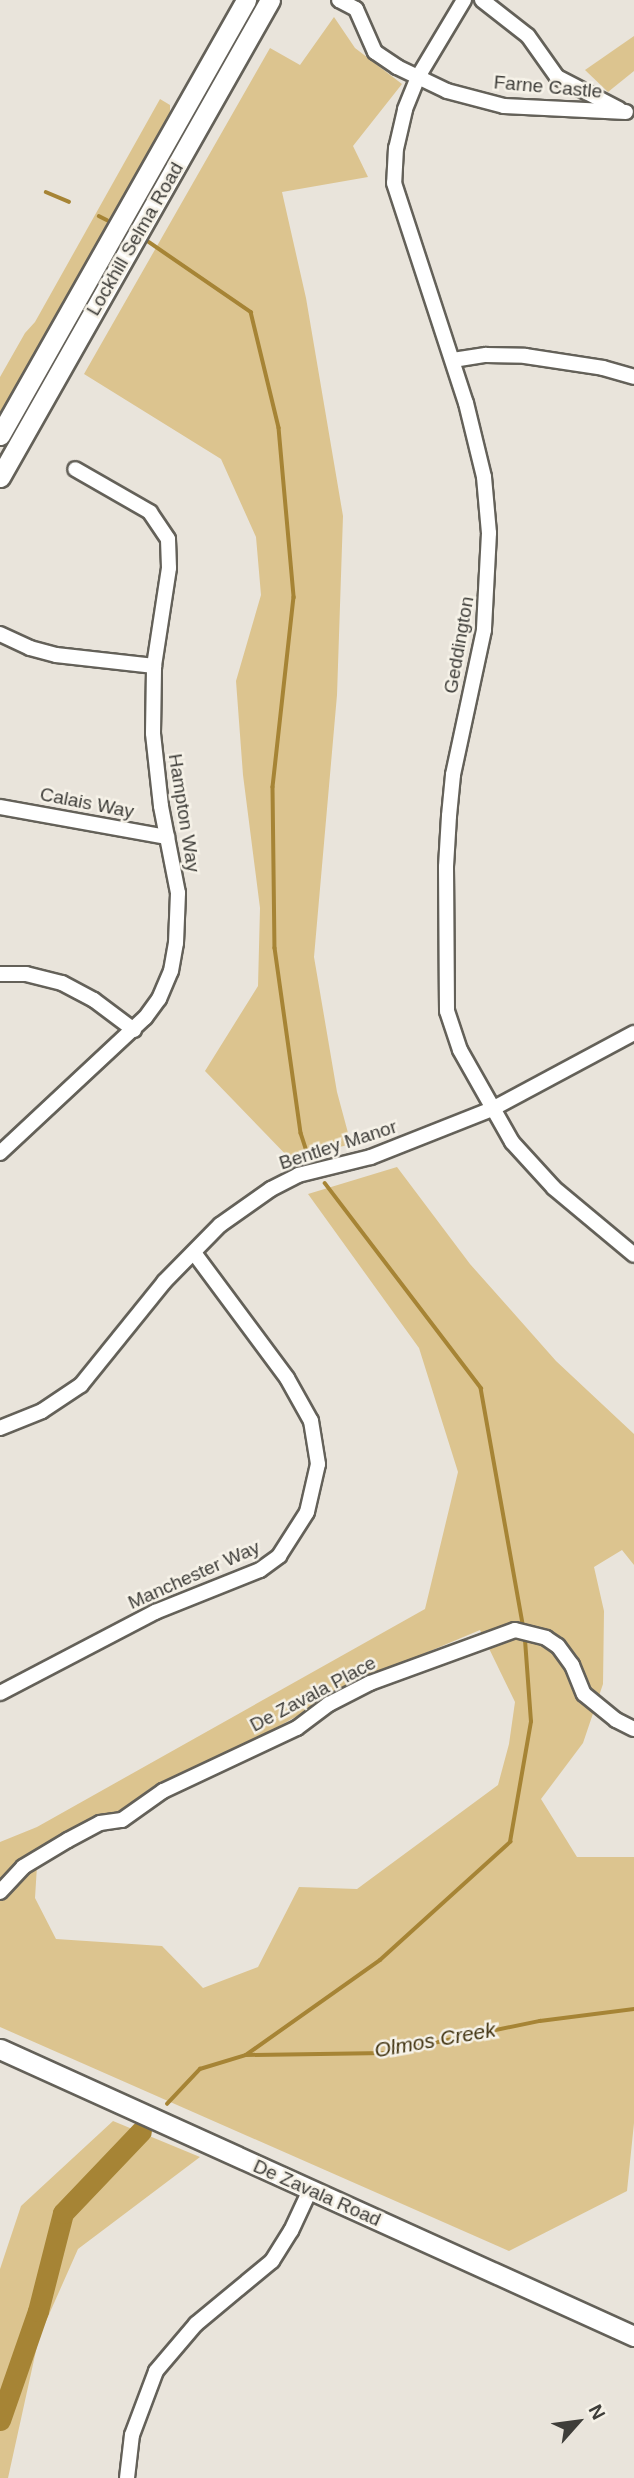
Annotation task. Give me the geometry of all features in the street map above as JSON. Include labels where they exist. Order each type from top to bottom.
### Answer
[{"type":"main road","name":"Lockhill Selma Road","points":[[1,433],[246,0]]},
{"type":"main road","name":"Lockhill Selma Road","points":[[0,477],[270,0]]},
{"type":"main road","name":"De Zavala Road","points":[[0,2049],[634,2336]]},
{"type":"street","name":"Farne Castle","points":[[339,0],[361,5],[375,52],[447,91],[504,106],[630,113]]},
{"type":"street","name":"Geddington","points":[[464,0],[418,77],[405,110],[396,148],[394,183],[453,360],[484,477],[489,568],[484,630],[453,775],[449,816],[446,992],[452,1030],[492,1109],[523,1155],[554,1188],[634,1255]]},
{"type":"street","name":"Farne Castle","points":[[482,0],[528,36],[557,77],[587,95],[630,113]]},
{"type":"street","points":[[151,168],[169,178]]},
{"type":"street","points":[[453,360],[486,355],[525,356],[603,368],[634,377]]},
{"type":"street","points":[[1,433],[20,442]]},
{"type":"street","name":"Hampton Way","points":[[2,1146],[134,1030],[159,999],[171,971],[174,953],[178,893],[155,766],[154,666],[169,568],[168,539],[150,512],[75,469]]},
{"type":"street","points":[[0,634],[56,656],[154,666]]},
{"type":"street","name":"Calais Way","points":[[0,807],[167,837]]},
{"type":"street","points":[[0,974],[26,975],[62,983],[94,1000],[134,1030]]},
{"type":"street","name":"Bentley Manor","points":[[0,1427],[42,1411],[82,1385],[139,1309],[220,1225],[284,1181],[320,1168],[371,1157],[492,1109],[634,1033]]},
{"type":"street","name":"Manchester Way","points":[[0,1693],[155,1612],[260,1570],[279,1556],[307,1512],[318,1464],[311,1421],[288,1378],[194,1253]]},
{"type":"street","name":"De Zavala Place","points":[[0,1892],[23,1867],[68,1840],[100,1823],[122,1821],[163,1791],[297,1728],[329,1704],[370,1683],[514,1630],[546,1638],[558,1646],[572,1665],[584,1694],[616,1720],[634,1729]]},
{"type":"street","points":[[127,2478],[132,2435],[156,2371],[196,2324],[272,2261],[291,2231],[310,2190]]},
{"type":"shaded area","points":[[334,17],[355,48],[402,84],[353,146],[368,177],[282,192],[306,298],[343,516],[337,695],[314,957],[337,1092],[351,1144],[291,1160],[205,1071],[258,986],[260,908],[243,775],[236,681],[261,595],[256,537],[221,459],[84,374],[270,48],[300,65]]},
{"type":"shaded area","points":[[634,36],[634,71],[608,92],[585,70]]},
{"type":"shaded area","points":[[160,99],[170,105],[170,113],[0,414],[0,377],[25,333],[35,322]]},
{"type":"shaded area","points":[[397,1167],[470,1264],[556,1361],[634,1434],[634,1565],[622,1550],[594,1567],[604,1611],[603,1684],[583,1743],[541,1799],[577,1857],[634,1857],[634,2123],[627,2191],[509,2251],[0,2027],[0,1842],[37,1827],[425,1609],[458,1472],[419,1348],[308,1194]],"holes":[[[480,1630],[515,1702],[509,1744],[498,1785],[357,1889],[299,1887],[258,1967],[203,1988],[162,1946],[56,1939],[35,1898],[38,1850],[103,1817],[122,1812],[149,1789],[274,1729],[359,1681]]]},
{"type":"shaded area","points":[[113,2121],[200,2157],[78,2249],[39,2337],[8,2478],[0,2478],[0,2269],[21,2206]]},
{"type":"waterway","points":[[46,192],[69,202]]},
{"type":"waterway","points":[[99,216],[107,220]]},
{"type":"waterway","points":[[149,242],[251,312],[279,428],[294,597],[273,787],[275,948],[301,1133],[310,1160]]},
{"type":"waterway","points":[[325,1183],[481,1388],[523,1624]]},
{"type":"waterway","points":[[246,2055],[380,1960],[510,1842],[531,1722],[525,1641]]},
{"type":"waterway","name":"Olmos Creek","points":[[167,2104],[200,2069],[246,2055],[385,2053],[540,2021],[634,2009]]},
{"type":"waterway","name":"Olmos Creek","points":[[0,2420],[38,2311],[63,2213],[141,2131]]}]
